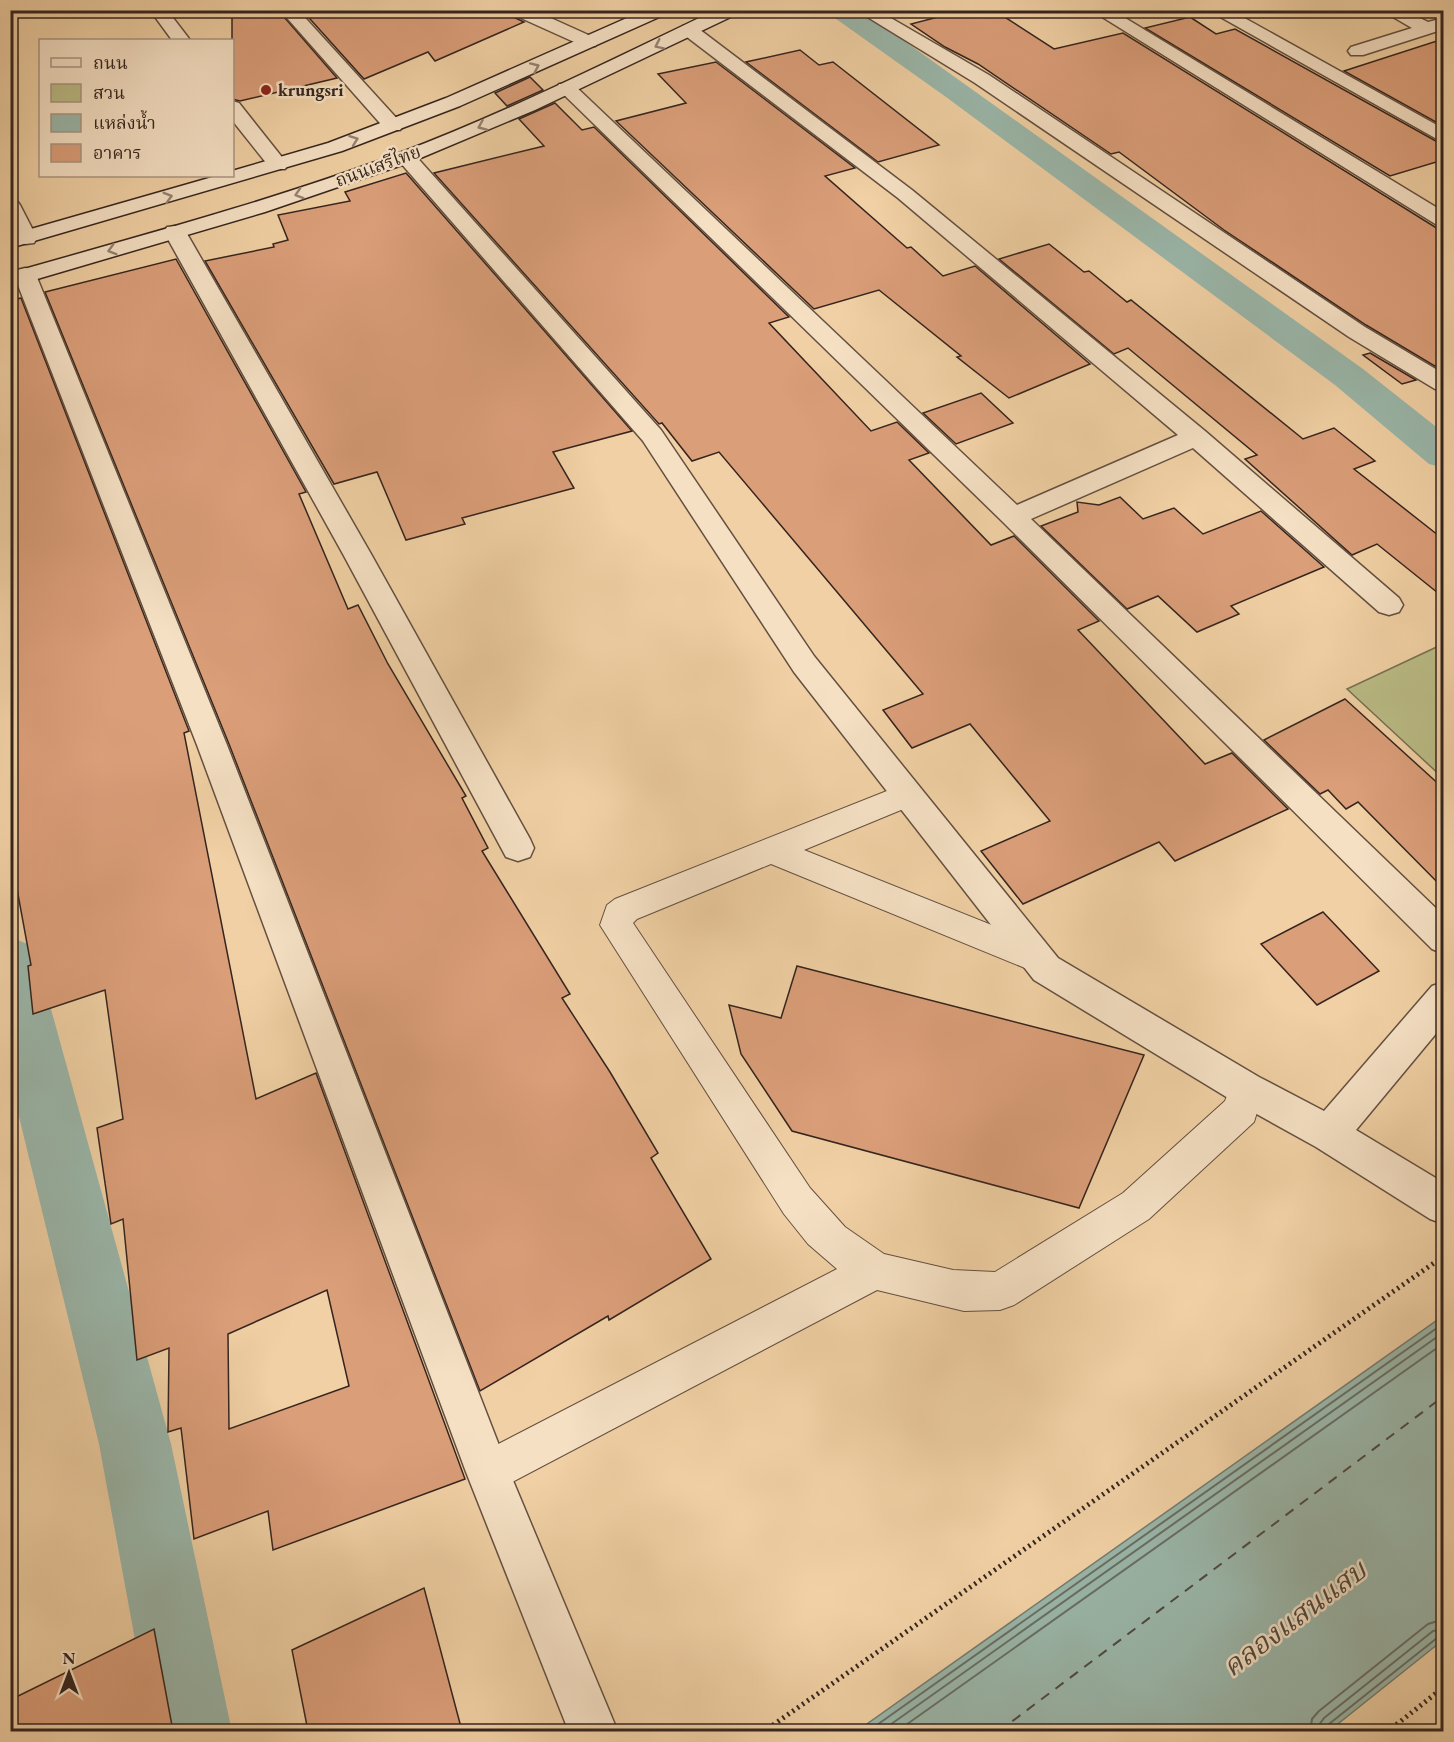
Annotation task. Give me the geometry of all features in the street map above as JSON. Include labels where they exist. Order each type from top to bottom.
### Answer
[{"type":"street","points":[[158,10],[180,39]]},
{"type":"street","points":[[288,10],[393,126]]},
{"type":"street","points":[[518,10],[589,42]]},
{"type":"street","name":"ถนนเสรีไทย","points":[[18,240],[278,165],[393,126],[660,10]]},
{"type":"street","name":"ถนนเสรีไทย","points":[[18,277],[175,232],[406,157],[567,88],[730,10]]},
{"type":"street","points":[[864,10],[982,79],[1357,332],[1443,384]]},
{"type":"street","points":[[1099,10],[1443,221]]},
{"type":"street","points":[[1216,10],[1443,137]]},
{"type":"street","points":[[1389,10],[1436,26]]},
{"type":"street","points":[[1357,51],[1436,26]]},
{"type":"street","points":[[689,30],[905,194],[1196,437],[1389,605]]},
{"type":"street","points":[[567,88],[1013,517],[1443,939]]},
{"type":"street","points":[[234,110],[278,165]]},
{"type":"street","points":[[406,157],[652,436],[804,664],[1046,969],[1246,1089],[1329,1134],[1443,1205]]},
{"type":"street","points":[[10,204],[18,240]]},
{"type":"street","points":[[175,232],[363,565],[518,848]]},
{"type":"street","points":[[18,277],[212,745],[488,1472],[594,1731]]},
{"type":"street","points":[[1013,517],[1196,437]]},
{"type":"street","points":[[1329,1134],[1443,997]]},
{"type":"lane","points":[[907,795],[626,909],[618,915],[616,925],[809,1219],[838,1245],[875,1270],[950,1290],[979,1294],[1000,1291],[1136,1206],[1241,1110],[1246,1089]]},
{"type":"lane","points":[[773,851],[1037,958]]},
{"type":"lane","points":[[488,1472],[875,1270]]},
{"type":"path","points":[[763,1731],[1443,1256]]},
{"type":"path","points":[[1387,1731],[1443,1687]]},
{"type":"green space","points":[[1443,644],[1443,778],[1347,689]]},
{"type":"water","name":"คลองแสนแสบ","points":[[1443,1316],[1443,1640],[1329,1731],[857,1731]]},
{"type":"building","points":[[232,10],[278,10],[337,78],[240,101],[234,100],[234,39],[232,39]]},
{"type":"building","points":[[302,10],[508,10],[511,16],[524,22],[435,61],[428,52],[364,79]]},
{"type":"building","points":[[965,10],[994,10],[1054,49],[1123,33],[1443,232],[1443,371],[1366,325],[1224,230],[1119,152],[1111,154],[978,64],[945,47],[911,24]]},
{"type":"building","points":[[1190,17],[1216,34],[1235,29],[1443,145],[1443,160],[1390,176],[1145,28]]},
{"type":"building","points":[[1443,39],[1443,126],[1344,71]]},
{"type":"building","points":[[800,50],[819,65],[833,62],[939,145],[878,162],[746,62]]},
{"type":"building","points":[[716,62],[855,168],[825,176],[907,248],[911,247],[943,276],[975,266],[1090,364],[1009,398],[879,290],[814,309],[616,121],[686,103],[658,74]]},
{"type":"building","points":[[530,77],[543,90],[507,106],[495,93]]},
{"type":"building","points":[[555,103],[582,130],[594,127],[789,317],[769,323],[871,431],[897,422],[929,453],[909,460],[991,545],[1014,536],[1099,621],[1078,630],[1205,764],[1232,753],[1288,809],[1175,861],[1159,842],[1023,904],[981,851],[1050,821],[970,724],[912,748],[883,710],[923,694],[719,452],[692,461],[662,423],[659,424],[434,173],[544,146],[519,119]]},
{"type":"building","points":[[406,173],[632,431],[553,452],[574,488],[462,518],[465,524],[406,540],[377,472],[334,484],[205,261],[274,247],[273,244],[288,240],[278,215],[350,201],[345,192]]},
{"type":"building","points":[[1049,244],[1084,272],[1089,271],[1127,302],[1131,300],[1303,439],[1334,428],[1375,461],[1354,469],[1443,539],[1443,597],[1377,544],[1352,555],[1245,459],[1257,455],[1128,348],[1114,354],[999,259]]},
{"type":"building","points":[[176,259],[306,492],[299,494],[348,609],[358,605],[388,664],[466,796],[462,798],[488,848],[482,851],[570,994],[562,998],[610,1072],[658,1153],[651,1158],[711,1259],[609,1320],[608,1316],[480,1391],[229,744],[45,292]]},
{"type":"building","points":[[21,298],[189,731],[184,733],[256,1099],[316,1073],[465,1479],[273,1550],[268,1511],[194,1539],[181,1428],[168,1432],[169,1348],[137,1360],[123,1219],[111,1224],[97,1128],[123,1119],[105,990],[33,1014],[28,966],[31,965],[10,851],[10,301]],"holes":[[[327,1290],[349,1386],[229,1429],[228,1334]]]},
{"type":"building","points":[[1370,353],[1416,380],[1402,384],[1363,355]]},
{"type":"building","points":[[981,393],[1013,423],[956,444],[923,413]]},
{"type":"building","points":[[1120,497],[1143,519],[1174,508],[1203,534],[1261,511],[1324,567],[1231,606],[1239,614],[1197,632],[1158,596],[1127,609],[1041,526],[1078,512],[1077,502],[1099,505]]},
{"type":"building","points":[[1345,699],[1443,788],[1443,888],[1358,802],[1346,809],[1328,790],[1320,794],[1264,740]]},
{"type":"building","points":[[1323,912],[1379,971],[1317,1005],[1261,944]]},
{"type":"building","points":[[797,966],[1144,1055],[1079,1208],[792,1131],[741,1054],[729,1005],[781,1018]]},
{"type":"building","points":[[424,1588],[462,1731],[308,1731],[292,1650]]},
{"type":"building","points":[[154,1629],[173,1731],[10,1731],[10,1700]]},
{"type":"waterway","points":[[842,10],[957,91],[1349,377],[1444,455]]},
{"type":"waterway","points":[[10,962],[135,1444],[192,1732]]},
{"type":"ferry route","points":[[998,1732],[1444,1396]]},
{"type":"place","name":"krungsri","points":[[266,90]]}]
